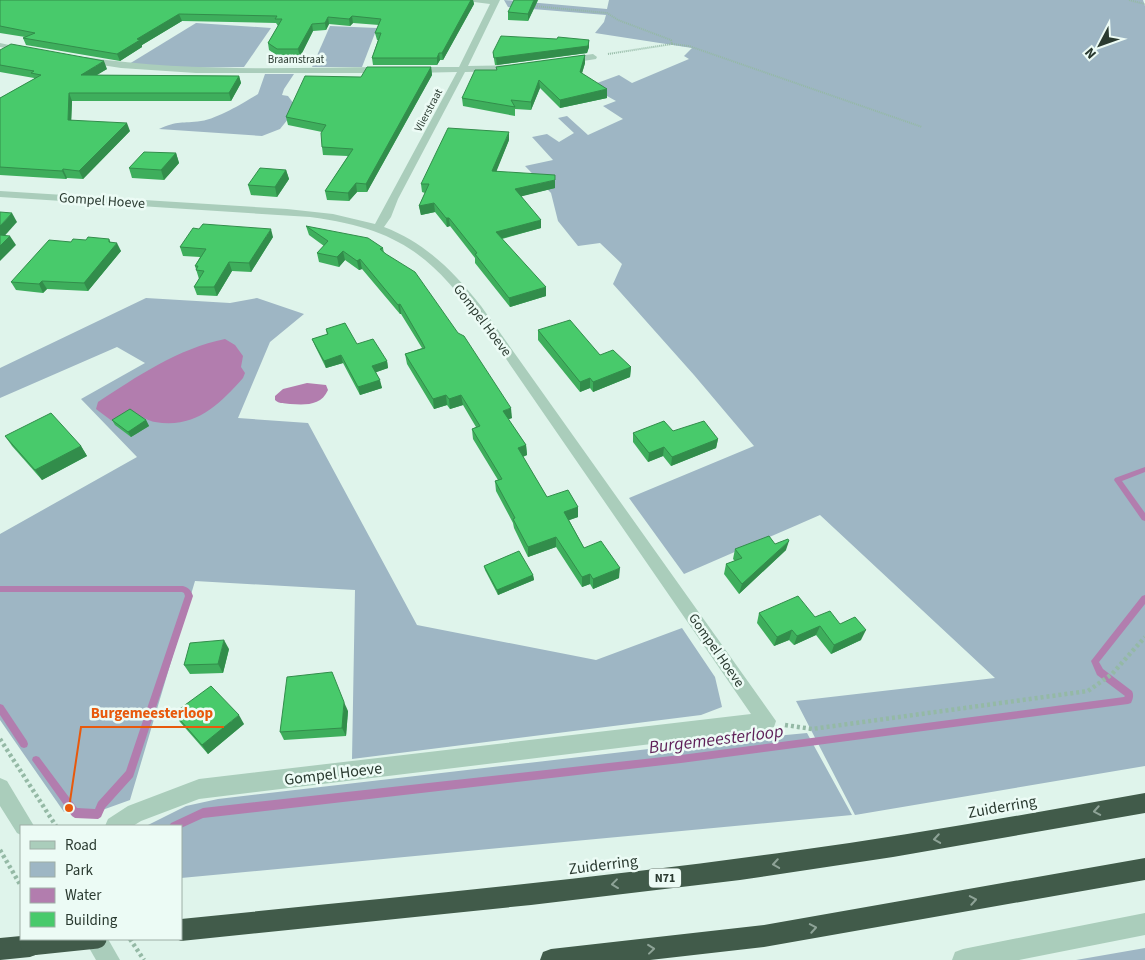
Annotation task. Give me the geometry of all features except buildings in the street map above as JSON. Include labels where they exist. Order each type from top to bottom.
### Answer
[{"type":"highway","name":"Zuiderring","points":[[182,930],[476,901],[742,869],[995,830],[1145,802]]},
{"type":"highway","points":[[551,960],[764,936],[1145,869]]},
{"type":"highway","points":[[0,949],[87,940]]},
{"type":"street","points":[[474,0],[496,1]]},
{"type":"street","name":"Vlierstraat","points":[[378,228],[386,217],[393,199],[462,70],[496,1]]},
{"type":"street","points":[[0,44],[37,51]]},
{"type":"street","points":[[557,62],[592,57]]},
{"type":"street","name":"Braamstraat","points":[[74,58],[120,66],[163,70],[392,70]]},
{"type":"street","points":[[402,70],[512,69],[530,66]]},
{"type":"street","name":"Gompel Hoeve","points":[[0,194],[290,213],[346,220],[378,228],[410,242],[462,288],[767,722],[199,789],[135,813],[117,825]]},
{"type":"street","points":[[0,788],[23,825]]},
{"type":"street","points":[[963,960],[1145,924]]},
{"type":"street","points":[[97,940],[109,960]]},
{"type":"path","points":[[1129,0],[1145,4]]},
{"type":"path","points":[[533,6],[607,13],[618,20],[671,40],[672,44]]},
{"type":"path","points":[[592,57],[672,44],[689,46],[922,127]]},
{"type":"path","points":[[767,722],[812,729],[1088,691],[1104,684],[1145,636]]},
{"type":"path","points":[[0,739],[55,825]]},
{"type":"path","points":[[0,850],[20,884]]},
{"type":"path","points":[[131,940],[144,960]]},
{"type":"green space","points":[[504,0],[607,9],[609,0],[1143,0],[1145,6],[1145,766],[855,815],[796,701],[995,678],[820,515],[684,574],[629,498],[754,446],[613,284],[622,264],[600,243],[578,246],[558,221],[551,193],[525,166],[553,160],[532,137],[547,134],[559,142],[574,133],[558,118],[567,116],[588,135],[623,119],[603,106],[616,101],[589,86],[619,75],[632,83],[689,59],[684,56],[692,48],[595,33],[604,22],[606,15],[508,7]]},
{"type":"green space","points":[[196,23],[271,28],[244,67],[170,68],[129,64]]},
{"type":"green space","points":[[330,26],[377,28],[362,67],[312,67]]},
{"type":"green space","points":[[265,74],[294,74],[282,95],[288,96],[297,108],[280,129],[262,136],[159,129],[176,123],[208,119],[231,110],[258,94]]},
{"type":"green space","points":[[146,298],[230,303],[257,298],[304,314],[270,342],[238,418],[308,423],[417,625],[596,660],[682,628],[715,677],[722,707],[701,715],[352,759],[355,590],[195,581],[130,800],[94,813],[64,812],[0,720],[0,534],[137,457],[81,399],[145,363],[117,347],[0,398],[0,368]]},
{"type":"green space","points":[[807,733],[852,815],[182,878],[182,825],[148,825],[186,806],[218,799],[709,742]]},
{"type":"green space","points":[[1145,948],[1145,960],[1076,960]]},
{"type":"water","points":[[225,339],[235,345],[243,356],[241,367],[245,373],[243,378],[225,397],[205,413],[182,422],[152,421],[134,413],[112,421],[96,409],[98,402],[158,364],[191,349]]},
{"type":"water","points":[[307,383],[326,385],[328,390],[321,399],[312,403],[290,404],[280,403],[275,400],[275,396],[283,389]]},
{"type":"waterway","name":"Burgemeesterloop","points":[[1145,469],[1117,480],[1145,518]]},
{"type":"waterway","points":[[0,589],[183,589],[187,591],[189,596],[130,774],[101,805],[98,814],[75,813],[36,760]]},
{"type":"waterway","name":"Burgemeesterloop","points":[[176,825],[203,813],[681,759],[1128,700],[1129,694],[1100,672],[1095,661],[1145,598]]},
{"type":"waterway","name":"Burgemeesterloop","points":[[0,708],[24,744]]},
{"type":"place","name":"Burgemeesterloop","points":[[69,808]]}]
